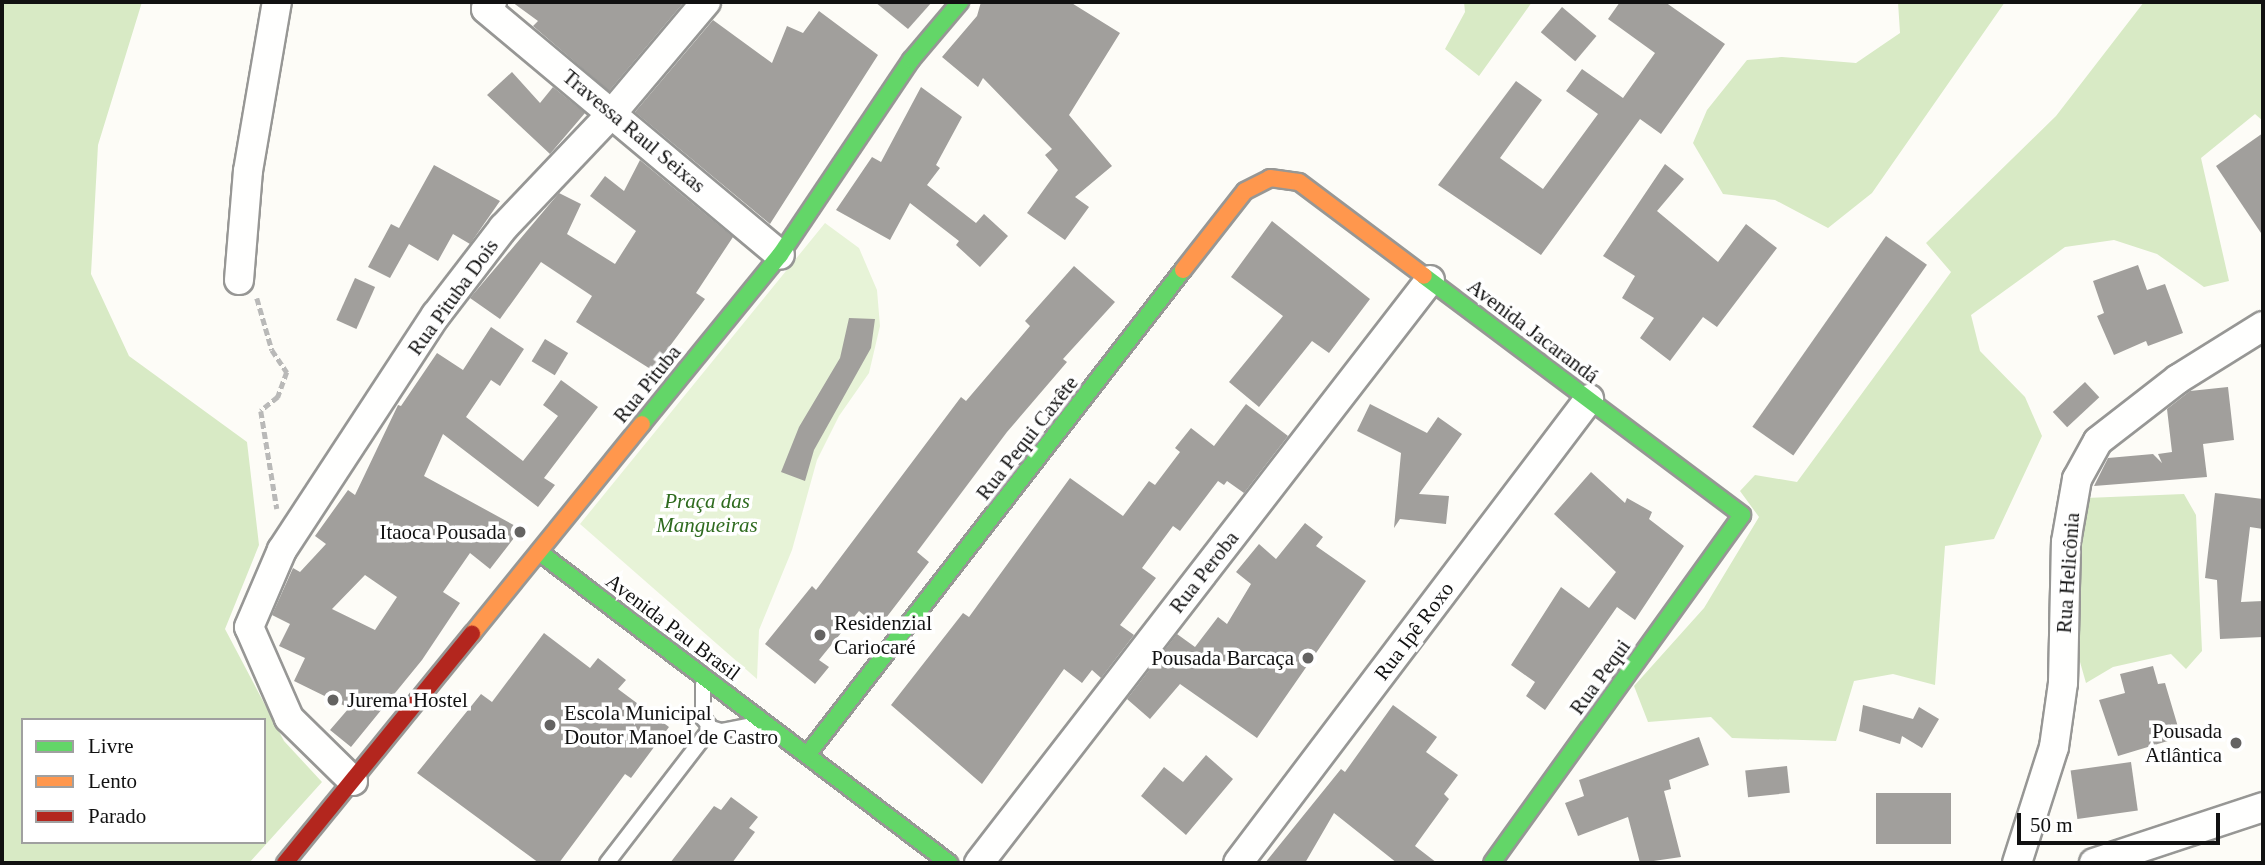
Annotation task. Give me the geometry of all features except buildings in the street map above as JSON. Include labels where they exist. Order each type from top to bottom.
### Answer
[{"type":"street","points":[[239,280],[248,171],[277,2]]},
{"type":"street","name":"Rua Pituba Dois","points":[[353,781],[289,718],[249,627],[282,550],[436,315],[503,228],[613,112],[706,2]]},
{"type":"street","name":"Rua Pituba","points":[[285,863],[780,255],[911,60],[960,2]]},
{"type":"street","name":"Travessa Raul Seixas","points":[[489,6],[780,255]]},
{"type":"street","name":"Rua Pequi Caxête","points":[[807,755],[1245,191],[1270,178],[1298,182]]},
{"type":"street","name":"Avenida Jacarandá","points":[[1298,182],[1742,515]]},
{"type":"street","name":"Rua Peroba","points":[[979,863],[1430,280]]},
{"type":"street","name":"Rua Helicônia","points":[[2017,863],[2054,747],[2063,683],[2066,542],[2077,479],[2098,441],[2178,379],[2263,326]]},
{"type":"street","name":"Rua Ipê Roxo","points":[[1238,863],[1589,399]]},
{"type":"street","name":"Rua Pequi","points":[[1492,863],[1742,515]]},
{"type":"street","name":"Avenida Pau Brasil","points":[[539,552],[949,863]]},
{"type":"street","points":[[2094,863],[2263,807]]},
{"type":"lane","points":[[703,675],[703,718],[711,727],[721,732],[763,723]]},
{"type":"lane","points":[[607,863],[711,727]]},
{"type":"path","points":[[239,280],[259,299],[272,350],[287,372],[278,397],[261,411],[278,517]]},
{"type":"green space","points":[[2,2],[142,2],[98,145],[91,274],[129,356],[247,442],[259,545],[225,629],[284,741],[322,782],[249,863],[2,863]]},
{"type":"green space","points":[[1464,2],[1532,2],[1479,76],[1445,49],[1465,12]]},
{"type":"green space","points":[[1898,2],[2005,2],[1872,193],[1828,228],[1775,200],[1723,194],[1693,143],[1707,110],[1747,60],[1782,57],[1856,63],[1900,33]]},
{"type":"green space","points":[[2144,2],[2263,2],[2263,121],[2255,114],[2201,158],[2229,281],[2204,287],[2157,254],[2114,240],[2065,247],[1971,315],[1980,351],[2025,397],[2042,436],[1994,539],[1945,546],[1935,685],[1893,674],[1854,681],[1836,741],[1732,738],[1711,717],[1648,722],[1634,686],[1704,608],[1759,517],[1740,491],[1755,475],[1797,482],[1951,272],[1926,243],[2056,116]]},
{"type":"green space","name":"Praça das Mangueiras","points":[[825,223],[859,248],[877,290],[880,326],[869,373],[839,416],[817,460],[792,550],[759,630],[757,679],[580,524]]},
{"type":"green space","points":[[2184,494],[2196,515],[2202,651],[2186,669],[2171,654],[2113,667],[2086,683],[2078,655],[2076,572],[2086,498]]},
{"type":"traffic: fast","points":[[642,424],[780,255],[911,60],[960,2]]},
{"type":"traffic: fast","points":[[807,755],[1183,270]]},
{"type":"traffic: fast","points":[[1424,276],[1742,515],[1492,863]]},
{"type":"traffic: fast","points":[[539,552],[949,863]]},
{"type":"traffic: slow","points":[[1183,270],[1245,191],[1270,178],[1299,182],[1424,276]]},
{"type":"traffic: slow","points":[[472,634],[642,424]]},
{"type":"traffic: jam","points":[[285,863],[472,634]]},
{"type":"place","name":"Itaoca Pousada","points":[[520,532]]},
{"type":"place","name":"Residenzial Cariocaré","points":[[820,635]]},
{"type":"place","name":"Pousada Barcaça","points":[[1308,658]]},
{"type":"place","name":"Jurema Hostel","points":[[333,700]]},
{"type":"place","name":"Escola Municipal Doutor Manoel de Castro","points":[[550,725]]},
{"type":"place","name":"Pousada Atlântica","points":[[2236,743]]}]
